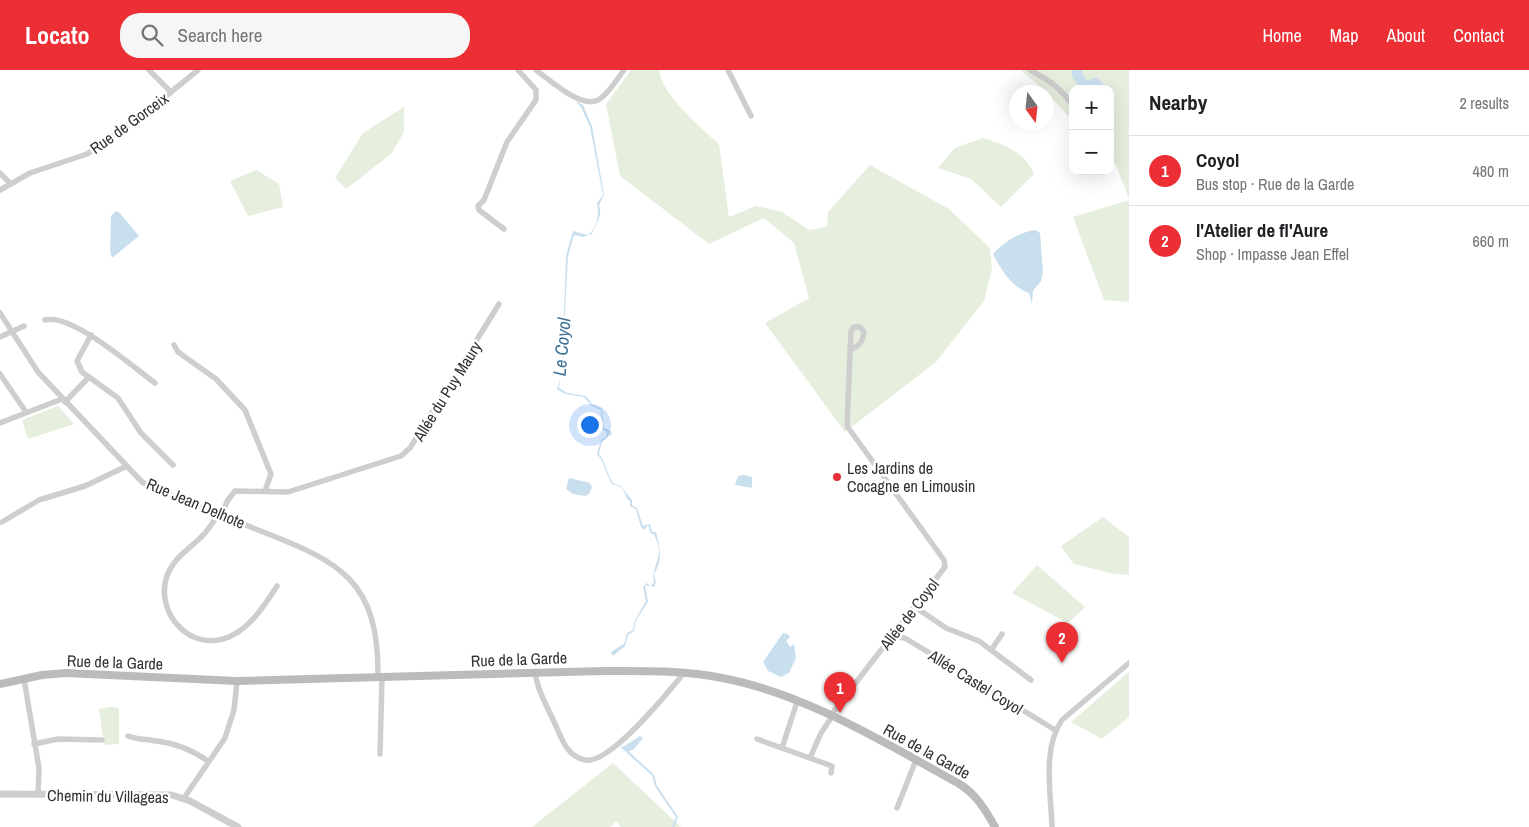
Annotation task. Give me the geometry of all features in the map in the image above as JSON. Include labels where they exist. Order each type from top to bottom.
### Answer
[{"type":"main road","name":"Rue de la Garde","points":[[0,684],[66,673],[237,681],[535,672],[684,673],[722,678],[754,686],[832,715],[916,760],[968,789],[980,801],[996,827]]},
{"type":"street","points":[[149,70],[171,92]]},
{"type":"street","name":"Rue de Gorceix","points":[[0,190],[30,173],[87,154],[198,70]]},
{"type":"street","points":[[504,229],[479,210],[478,206],[484,200],[507,142],[536,100],[536,90],[518,70]]},
{"type":"street","points":[[536,70],[572,96],[588,102],[598,100],[624,70]]},
{"type":"street","points":[[728,70],[751,116]]},
{"type":"street","points":[[1030,70],[1051,80],[1064,91],[1069,99]]},
{"type":"street","points":[[0,173],[11,184]]},
{"type":"street","name":"Allée du Puy Maury","points":[[220,514],[235,491],[288,492],[401,456],[410,448],[499,304]]},
{"type":"street","name":"Rue Jean Delhote","points":[[0,313],[38,372],[142,482],[326,559],[351,580],[370,613],[377,638],[380,678],[380,754]]},
{"type":"street","points":[[45,320],[62,321],[91,335],[155,383]]},
{"type":"street","points":[[0,337],[24,326]]},
{"type":"street","points":[[91,335],[77,361],[82,372],[118,398],[141,434],[173,465]]},
{"type":"street","points":[[174,345],[178,352],[216,379],[244,410],[271,474],[265,491]]},
{"type":"street","name":"Allée de Coyol","points":[[810,758],[821,733],[832,715],[888,640],[896,636],[898,628],[945,567],[944,560],[847,426],[850,350]]},
{"type":"street","points":[[0,374],[26,412]]},
{"type":"street","points":[[0,423],[26,412],[64,400],[89,377]]},
{"type":"street","points":[[2,522],[39,500],[85,486],[127,466]]},
{"type":"street","points":[[220,514],[205,533],[177,558],[166,577],[163,596],[170,616],[181,629],[194,636],[209,640],[224,639],[254,618],[277,586]]},
{"type":"street","points":[[915,607],[946,628],[979,640],[1031,680]]},
{"type":"street","points":[[992,649],[1002,634]]},
{"type":"street","name":"Allée Castel Coyol","points":[[896,636],[905,638],[1055,730]]},
{"type":"street","points":[[1052,827],[1050,766],[1055,730],[1062,720],[1129,663]]},
{"type":"street","points":[[535,672],[564,744],[575,757],[587,761],[604,755],[618,744],[650,714],[684,673]]},
{"type":"street","points":[[24,679],[39,768],[38,795]]},
{"type":"street","points":[[184,798],[225,738],[230,726],[237,681]]},
{"type":"street","points":[[782,748],[796,702]]},
{"type":"street","points":[[128,736],[138,740],[173,744],[193,750],[208,761]]},
{"type":"street","points":[[34,744],[58,739],[102,740]]},
{"type":"street","points":[[757,739],[832,766],[831,773]]},
{"type":"street","points":[[897,808],[916,760]]},
{"type":"street","name":"Chemin du Villageas","points":[[0,794],[144,794],[184,798],[238,827]]},
{"type":"green space","points":[[631,70],[659,70],[661,79],[674,100],[719,144],[729,217],[756,206],[782,212],[809,230],[827,227],[828,212],[870,165],[949,209],[990,248],[992,268],[984,301],[936,362],[845,432],[765,323],[809,298],[794,243],[764,218],[709,244],[620,176],[606,104]]},
{"type":"green space","points":[[1021,70],[1129,70],[1129,199],[1114,163],[1114,85],[1069,85],[1069,117],[1054,101],[1054,85],[1038,85]]},
{"type":"green space","points":[[404,107],[404,132],[391,154],[346,189],[335,178],[363,133]]},
{"type":"green space","points":[[983,138],[1013,150],[1025,160],[1034,174],[1001,207],[971,179],[938,168],[955,148]]},
{"type":"green space","points":[[256,170],[279,184],[283,207],[248,216],[230,181]]},
{"type":"green space","points":[[1129,200],[1129,302],[1104,300],[1073,217]]},
{"type":"green space","points":[[58,406],[74,424],[28,439],[22,420]]},
{"type":"green space","points":[[1103,517],[1129,537],[1129,575],[1110,573],[1074,564],[1061,546]]},
{"type":"green space","points":[[1037,565],[1085,607],[1068,623],[1012,593]]},
{"type":"green space","points":[[1129,672],[1129,717],[1102,739],[1071,722]]},
{"type":"green space","points":[[119,708],[119,744],[104,745],[99,709]]},
{"type":"green space","points":[[613,763],[681,827],[621,827],[616,821],[610,827],[532,827]]},
{"type":"water","points":[[1076,70],[1078,70],[1085,85],[1083,85],[1075,76]]},
{"type":"water","points":[[1094,80],[1099,85],[1091,85]]},
{"type":"water","points":[[575,101],[583,105],[592,126],[604,195],[599,205],[600,217],[592,234],[583,237],[574,235],[568,256],[564,331],[566,342],[561,374],[566,256],[573,231],[588,235],[596,225],[598,216],[597,203],[603,195],[590,127],[581,107]]},
{"type":"water","points":[[116,211],[119,212],[139,236],[112,258],[110,251],[111,216]]},
{"type":"water","points":[[1035,230],[1040,233],[1043,272],[1041,281],[1033,291],[1032,304],[1029,293],[1012,282],[993,254],[1012,238]]},
{"type":"water","points":[[560,379],[559,388],[567,393],[586,396],[592,404],[602,409],[604,428],[611,431],[612,434],[602,441],[599,454],[611,480],[614,484],[620,485],[632,500],[632,505],[637,508],[643,526],[650,524],[652,532],[656,532],[659,543],[660,559],[654,574],[659,550],[654,534],[651,534],[648,525],[644,530],[641,527],[636,509],[630,506],[630,501],[623,490],[619,486],[613,485],[610,481],[597,454],[601,440],[606,437],[607,432],[603,430],[601,410],[591,405],[584,397],[565,394],[557,389]]},
{"type":"water","points":[[738,476],[752,477],[752,488],[735,485]]},
{"type":"water","points":[[569,478],[590,483],[592,487],[589,494],[585,496],[573,494],[566,489]]},
{"type":"water","points":[[654,574],[656,582],[654,587],[645,585],[648,602],[636,620],[634,631],[628,635],[625,646],[613,656],[611,652],[624,644],[627,633],[633,630],[635,620],[646,601],[643,587],[646,583],[651,586],[654,582]]},
{"type":"water","points":[[783,633],[788,634],[790,637],[786,641],[790,647],[794,644],[796,658],[789,673],[781,677],[768,671],[763,662]]},
{"type":"water","points":[[640,736],[643,738],[634,749],[628,752],[623,747]]},
{"type":"waterway","points":[[1077,70],[1077,75],[1084,85]]},
{"type":"waterway","points":[[1092,85],[1095,83],[1097,85]]},
{"type":"waterway","name":"Le Coyol","points":[[622,747],[653,775],[656,786],[677,817],[673,827]]},
{"type":"place","name":"Les Jardins de Cocagne en Limousin","points":[[837,477]]},
{"type":"place","name":"l'Atelier de fl'Aure","points":[[1062,663]]},
{"type":"place","name":"Coyol","points":[[840,713]]}]
